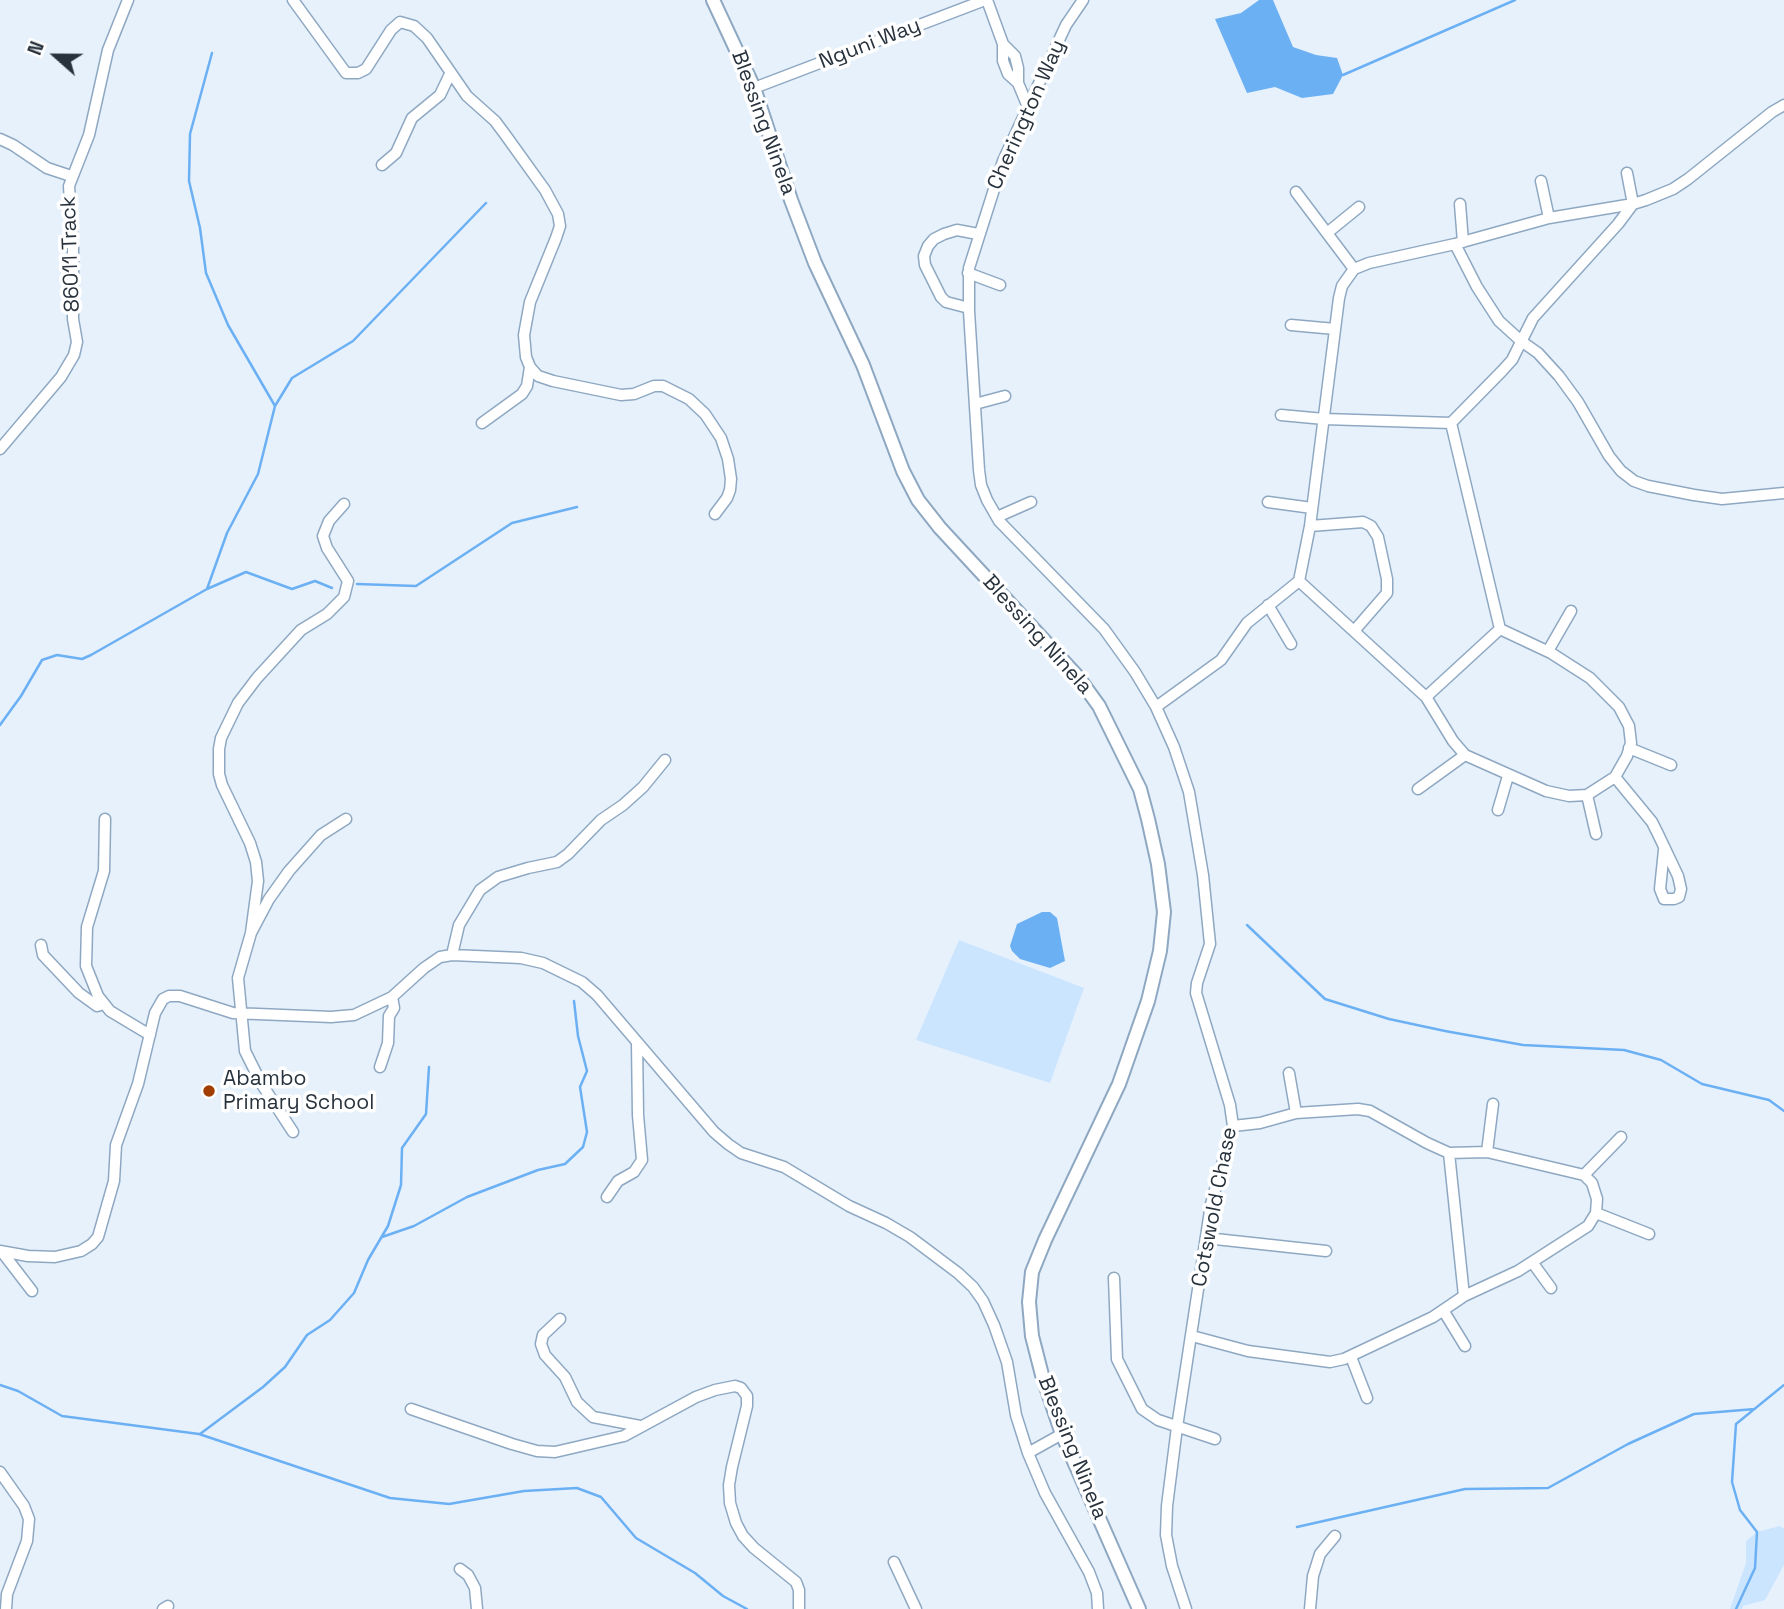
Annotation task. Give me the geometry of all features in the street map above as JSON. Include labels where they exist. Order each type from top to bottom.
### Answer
[{"type":"street","name":"86011 Track","points":[[0,449],[61,377],[74,355],[77,342],[73,319],[73,248],[69,186],[89,135],[108,50],[128,0]]},
{"type":"street","points":[[293,0],[346,74],[358,74],[366,69],[400,22],[408,23],[427,38],[467,96],[495,121],[504,133],[545,190],[558,214],[560,226],[539,277],[528,313],[524,335],[530,367],[538,376],[553,382],[621,395],[663,386],[689,399],[721,438],[728,458],[730,490],[715,514]]},
{"type":"street","name":"Blessing Ninela","points":[[713,0],[754,88],[815,263],[863,365],[903,471],[918,500],[940,528],[1079,677],[1099,706],[1140,789],[1148,819],[1164,912],[1160,951],[1148,1001],[1119,1084],[1032,1272],[1029,1302],[1032,1336],[1062,1434],[1139,1609]]},
{"type":"street","points":[[986,0],[1003,44],[1015,56],[1018,83],[1028,107]]},
{"type":"street","name":"Nguni Way","points":[[754,88],[986,0]]},
{"type":"street","name":"Cherington Way","points":[[1083,0],[1066,25],[1003,161],[968,273],[981,485],[997,517],[1104,629],[1156,707]]},
{"type":"street","points":[[382,165],[396,153],[412,118],[440,94],[450,74]]},
{"type":"street","points":[[1156,707],[1221,660],[1247,623],[1298,581],[1310,526],[1342,286],[1354,270],[1368,263],[1459,243],[1549,218],[1633,204],[1673,189],[1784,105]]},
{"type":"street","points":[[0,139],[47,168],[71,176]]},
{"type":"street","points":[[1281,415],[1451,423],[1512,360],[1533,318],[1618,225],[1633,204],[1627,173]]},
{"type":"street","points":[[1541,181],[1549,218]]},
{"type":"street","points":[[1296,192],[1354,270]]},
{"type":"street","points":[[1460,204],[1459,243],[1476,287],[1499,321],[1538,353],[1559,376],[1621,471],[1634,481],[1682,493],[1722,499],[1784,492]]},
{"type":"street","points":[[1326,233],[1359,207]]},
{"type":"street","points":[[969,308],[946,302],[941,297],[925,265],[924,256],[928,246],[944,234],[957,230],[978,234]]},
{"type":"street","points":[[968,273],[999,285]]},
{"type":"street","points":[[1291,325],[1335,329]]},
{"type":"street","points":[[482,423],[522,394],[527,386],[530,367]]},
{"type":"street","points":[[975,404],[1005,396]]},
{"type":"street","points":[[1451,423],[1500,629]]},
{"type":"street","points":[[997,517],[1031,502]]},
{"type":"street","points":[[1268,502],[1312,508]]},
{"type":"street","points":[[293,1132],[261,1083],[245,1051],[238,978],[251,933],[258,881],[250,843],[222,785],[219,749],[238,703],[257,678],[310,623],[338,604],[348,589],[346,574],[327,548],[323,536],[329,521],[344,504]]},
{"type":"street","points":[[1310,526],[1363,523],[1371,526],[1378,537],[1387,579],[1387,593],[1354,631]]},
{"type":"street","points":[[1298,581],[1426,697],[1453,741],[1465,755],[1546,791],[1569,796],[1587,795],[1615,777],[1629,748],[1629,726],[1619,707],[1590,678],[1548,651],[1500,629]]},
{"type":"street","points":[[1268,606],[1291,644]]},
{"type":"street","points":[[1548,651],[1571,611]]},
{"type":"street","points":[[1426,697],[1500,629]]},
{"type":"street","name":"Cotswold Chase","points":[[1156,707],[1174,747],[1189,792],[1211,930],[1210,944],[1196,993],[1230,1105],[1233,1126],[1216,1185],[1206,1238],[1167,1506],[1166,1535],[1172,1566],[1186,1609]]},
{"type":"street","points":[[1629,748],[1671,765]]},
{"type":"street","points":[[1419,789],[1465,755]]},
{"type":"street","points":[[452,955],[459,925],[481,890],[498,877],[528,867],[545,866],[563,858],[601,820],[643,787],[665,760]]},
{"type":"street","points":[[1498,810],[1508,776]]},
{"type":"street","points":[[1615,777],[1652,822],[1664,850]]},
{"type":"street","points":[[1587,795],[1596,834]]},
{"type":"street","points":[[251,933],[278,884],[321,835],[346,819]]},
{"type":"street","points":[[105,820],[104,871],[90,910],[85,948],[86,966],[110,1011],[149,1035]]},
{"type":"street","points":[[41,945],[43,956],[79,993],[97,1006],[104,1004]]},
{"type":"street","points":[[1,1251],[55,1257],[81,1251],[98,1237],[114,1181],[116,1145],[138,1084],[158,1006],[169,996],[180,996],[219,1010],[241,1014],[331,1017],[354,1015],[392,997],[434,961],[452,955],[521,958],[543,963],[582,982],[597,995],[714,1132],[728,1144],[741,1153],[784,1167],[855,1210],[902,1232],[973,1287],[994,1325],[1007,1362],[1016,1415],[1028,1453],[1045,1493],[1089,1572],[1097,1593],[1098,1609]]},
{"type":"street","points":[[380,1067],[388,1043],[389,1016],[394,1008],[392,997]]},
{"type":"street","points":[[374,1007],[382,1017],[389,1016]]},
{"type":"street","points":[[607,1197],[618,1181],[634,1171],[642,1160],[637,1042]]},
{"type":"street","points":[[1289,1073],[1296,1113]]},
{"type":"street","points":[[1487,1152],[1493,1104]]},
{"type":"street","points":[[1192,1336],[1248,1351],[1330,1362],[1351,1357],[1532,1262],[1588,1226],[1596,1213],[1595,1191],[1584,1175],[1487,1152],[1449,1153],[1370,1111],[1358,1109],[1296,1113],[1260,1124],[1233,1126]]},
{"type":"street","points":[[1584,1175],[1620,1137]]},
{"type":"street","points":[[1449,1153],[1464,1296]]},
{"type":"street","points":[[1596,1213],[1649,1234]]},
{"type":"street","points":[[1206,1238],[1325,1251]]},
{"type":"street","points":[[1,1251],[32,1291]]},
{"type":"street","points":[[1532,1262],[1551,1288]]},
{"type":"street","points":[[1114,1279],[1117,1359],[1142,1409],[1147,1414],[1177,1427],[1215,1439]]},
{"type":"street","points":[[1443,1310],[1465,1346]]},
{"type":"street","points":[[560,1320],[542,1335],[541,1344],[545,1355],[565,1377],[577,1402],[593,1418],[641,1426]]},
{"type":"street","points":[[1351,1357],[1367,1398]]},
{"type":"street","points":[[411,1409],[537,1451],[555,1452],[624,1436],[696,1397],[715,1390],[735,1387],[744,1391],[747,1406],[732,1467],[730,1503],[743,1536],[796,1582],[799,1609]]},
{"type":"street","points":[[1028,1453],[1062,1434]]},
{"type":"street","points":[[0,1472],[24,1506],[29,1519],[27,1541],[7,1594],[6,1609]]},
{"type":"street","points":[[1310,1609],[1316,1565],[1320,1554],[1335,1536]]},
{"type":"street","points":[[894,1562],[916,1609]]},
{"type":"street","points":[[460,1569],[468,1574],[475,1588],[477,1609]]},
{"type":"shaded area","points":[[959,940],[1084,988],[1050,1083],[916,1040]]},
{"type":"shaded area","points":[[1780,1526],[1784,1529],[1784,1565],[1765,1600],[1743,1606],[1742,1609],[1730,1609],[1746,1563],[1746,1541],[1757,1532]]},
{"type":"water","points":[[1259,0],[1273,0],[1293,47],[1316,55],[1337,58],[1343,75],[1333,94],[1302,98],[1275,87],[1247,93],[1215,19],[1241,13]]},
{"type":"water","points":[[1042,912],[1050,912],[1057,918],[1065,961],[1050,968],[1020,959],[1010,946],[1017,924]]},
{"type":"waterway","points":[[1343,75],[1515,0]]},
{"type":"waterway","points":[[212,53],[190,134],[189,181],[200,228],[206,273],[228,325],[275,406]]},
{"type":"waterway","points":[[207,589],[227,533],[258,474],[275,406],[292,378],[353,341],[486,203]]},
{"type":"waterway","points":[[357,584],[416,586],[512,523],[577,507]]},
{"type":"waterway","points":[[0,725],[42,660],[57,655],[82,659],[207,589],[246,572],[292,589],[315,581],[332,588]]},
{"type":"waterway","points":[[1247,925],[1325,999],[1389,1019],[1523,1045],[1624,1050],[1661,1060],[1702,1084],[1769,1100],[1784,1111]]},
{"type":"waterway","points":[[382,1237],[414,1226],[467,1197],[538,1170],[565,1164],[583,1147],[587,1132],[580,1087],[587,1071],[578,1036],[574,1001]]},
{"type":"waterway","points":[[200,1434],[285,1367],[307,1335],[330,1320],[354,1293],[368,1260],[388,1226],[401,1185],[402,1148],[426,1114],[429,1067]]},
{"type":"waterway","points":[[0,1385],[18,1391],[62,1416],[199,1434],[390,1498],[449,1504],[524,1491],[577,1488],[601,1497],[636,1538],[695,1573],[723,1596],[747,1609]]},
{"type":"waterway","points":[[1736,1609],[1755,1568],[1757,1532],[1740,1510],[1732,1482],[1736,1424],[1784,1385]]},
{"type":"waterway","points":[[1297,1527],[1465,1489],[1548,1488],[1628,1444],[1694,1414],[1755,1409]]},
{"type":"place","name":"Abambo Primary School","points":[[209,1091]]}]
